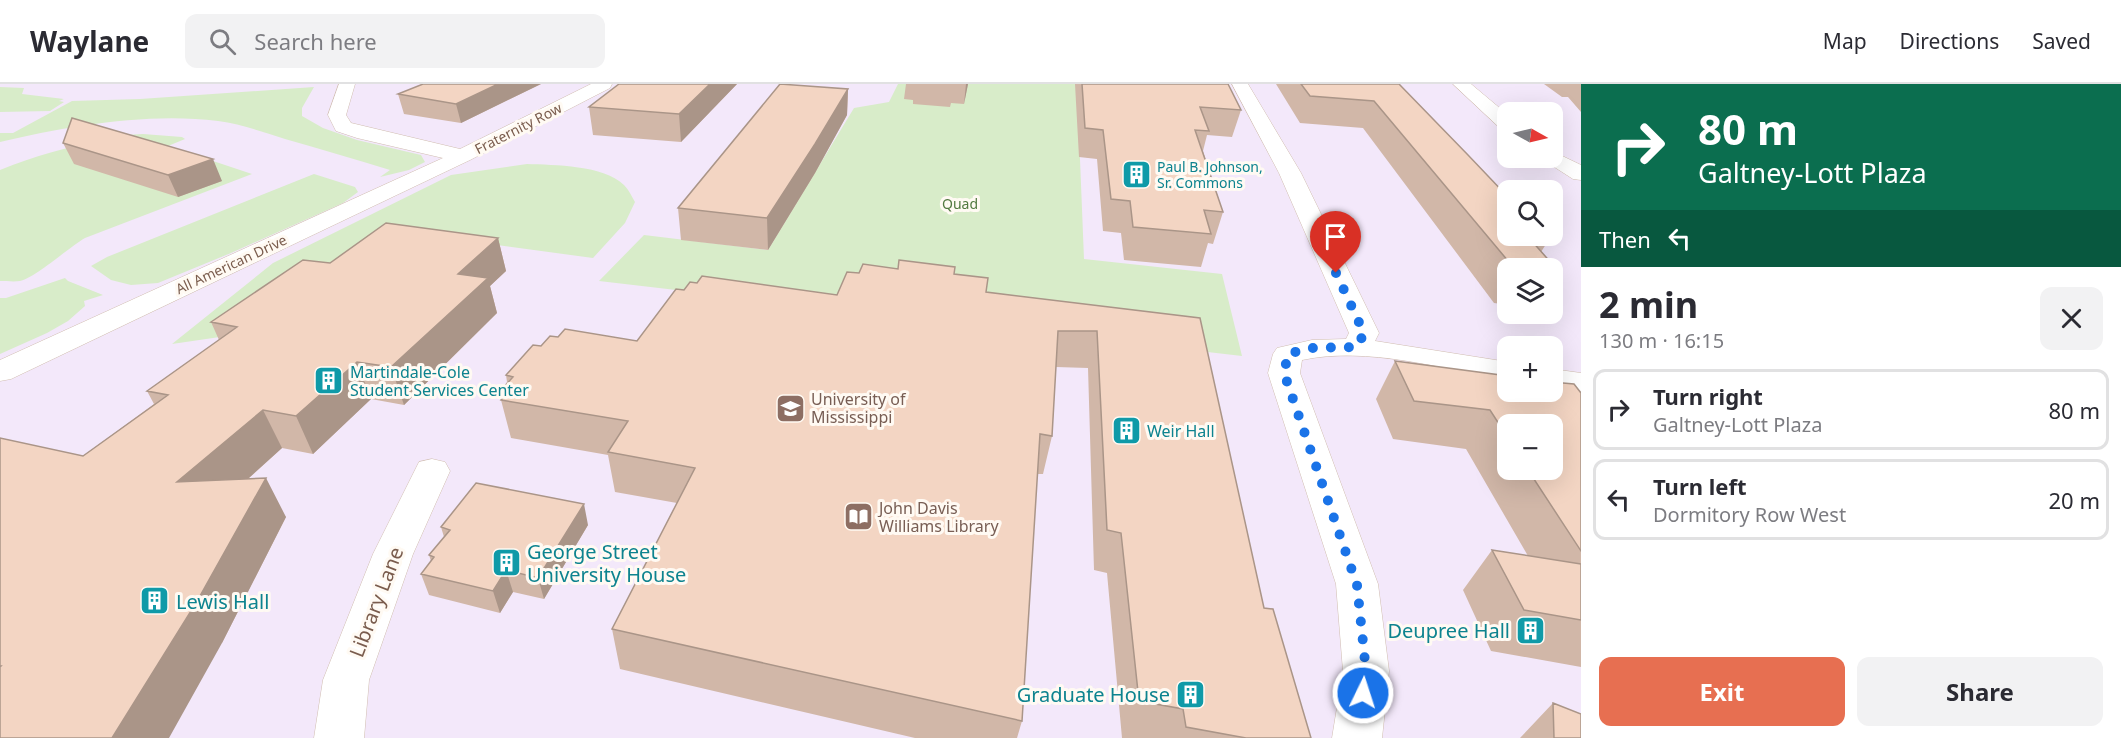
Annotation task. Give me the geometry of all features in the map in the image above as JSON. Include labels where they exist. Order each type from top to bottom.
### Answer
[{"type":"street","points":[[347,84],[337,115],[343,127],[364,134],[463,156]]},
{"type":"street","name":"Fraternity Row","points":[[463,156],[604,84]]},
{"type":"street","points":[[1240,84],[1290,173],[1364,333],[1357,347]]},
{"type":"street","points":[[1461,84],[1497,115]]},
{"type":"street","name":"All American Drive","points":[[0,372],[463,156]]},
{"type":"street","points":[[1357,738],[1366,671],[1357,585],[1284,373],[1288,354],[1309,348],[1357,347],[1497,369]]},
{"type":"street","points":[[1563,380],[1581,382]]},
{"type":"street","name":"Library Lane","points":[[339,738],[346,680],[393,554],[432,471]]},
{"type":"shaded area","name":"University of Mississippi","points":[[0,84],[1581,84],[1581,738],[0,738]]},
{"type":"green space","name":"Quad","points":[[898,84],[1077,84],[1084,259],[1222,274],[1242,356],[599,281],[644,235],[768,250],[854,108],[889,102]]},
{"type":"green space","points":[[0,87],[24,88],[22,94],[64,99],[59,101],[64,102],[50,111],[0,112]]},
{"type":"green space","points":[[314,87],[302,108],[302,116],[323,128],[357,140],[421,155],[425,162],[409,170],[380,177],[390,170],[244,126],[192,119],[136,119],[108,122],[0,142],[0,133],[13,133],[72,101],[140,99]]},
{"type":"green space","points":[[143,134],[182,137],[185,139],[168,146],[252,174],[85,238],[26,279],[0,281],[0,170],[51,152],[103,140],[107,136]]},
{"type":"green space","points":[[527,164],[578,167],[604,173],[615,178],[627,189],[635,202],[625,223],[593,258],[437,237],[254,332],[172,344],[273,263],[451,175]]},
{"type":"green space","points":[[314,174],[355,187],[358,192],[343,203],[158,283],[131,285],[111,280],[91,266],[107,257]]},
{"type":"green space","points":[[65,278],[103,295],[84,301],[85,306],[68,321],[0,354],[0,298]]},
{"type":"building","points":[[423,84],[498,84],[456,104],[398,94]]},
{"type":"building","points":[[619,84],[710,84],[679,114],[589,107]]},
{"type":"building","points":[[780,84],[848,89],[767,218],[678,208]]},
{"type":"building","name":"Paul B. Johnson, Sr. Commons","points":[[1082,84],[1228,84],[1241,110],[1200,107],[1209,131],[1195,130],[1223,212],[1204,210],[1211,234],[1133,227],[1130,201],[1111,199],[1103,130],[1085,128]]},
{"type":"building","points":[[1301,84],[1399,84],[1497,186],[1497,246],[1536,246],[1547,258],[1506,258],[1374,101],[1310,96]]},
{"type":"building","points":[[72,118],[213,159],[168,175],[63,143]]},
{"type":"building","points":[[386,223],[498,238],[458,274],[488,278],[391,367],[357,362],[296,416],[263,410],[177,482],[266,478],[196,603],[112,738],[0,738],[0,438],[83,456],[168,395],[147,391],[237,327],[211,322],[303,260],[330,263]]},
{"type":"building","points":[[899,260],[955,267],[954,274],[988,278],[986,292],[1200,318],[1264,608],[1273,609],[1311,738],[1246,738],[1186,727],[1183,709],[1139,701],[1121,533],[1107,530],[1097,331],[1058,331],[1052,436],[1040,434],[1022,721],[612,629],[695,468],[608,452],[628,421],[501,400],[510,389],[503,388],[513,377],[506,375],[533,345],[541,346],[550,336],[558,337],[565,329],[637,341],[676,289],[684,290],[690,282],[697,283],[702,276],[837,295],[847,272],[859,273],[863,264],[898,269]]},
{"type":"building","points":[[1395,361],[1497,375],[1497,402],[1563,402],[1563,383],[1574,384],[1581,393],[1581,551],[1535,480],[1563,480],[1563,414],[1497,414],[1497,421],[1490,410],[1414,401]]},
{"type":"building","name":"George Street University House","points":[[476,483],[584,504],[538,578],[506,570],[493,591],[421,574],[434,557],[429,555],[450,530],[441,527]]},
{"type":"building","points":[[1492,550],[1581,564],[1581,620],[1524,610]]},
{"type":"building","points":[[1553,703],[1581,714],[1581,738],[1554,738]]},
{"type":"place","name":"Paul B. Johnson, Sr. Commons","points":[[1136,174]]},
{"type":"place","name":"Martindale-Cole Student Services Center","points":[[329,381]]},
{"type":"place","name":"University of Mississippi","points":[[790,408]]},
{"type":"place","name":"Weir Hall","points":[[1126,431]]},
{"type":"place","name":"John Davis Williams Library","points":[[858,517]]},
{"type":"place","name":"George Street University House","points":[[506,563]]},
{"type":"place","name":"Lewis Hall","points":[[155,601]]},
{"type":"place","name":"Deupree Hall","points":[[1531,630]]},
{"type":"place","name":"Graduate House","points":[[1191,694]]},
{"type":"route","points":[[1336,273],[1364,333],[1357,347],[1309,348],[1288,354],[1284,373],[1357,585],[1366,671],[1363,693]]}]
